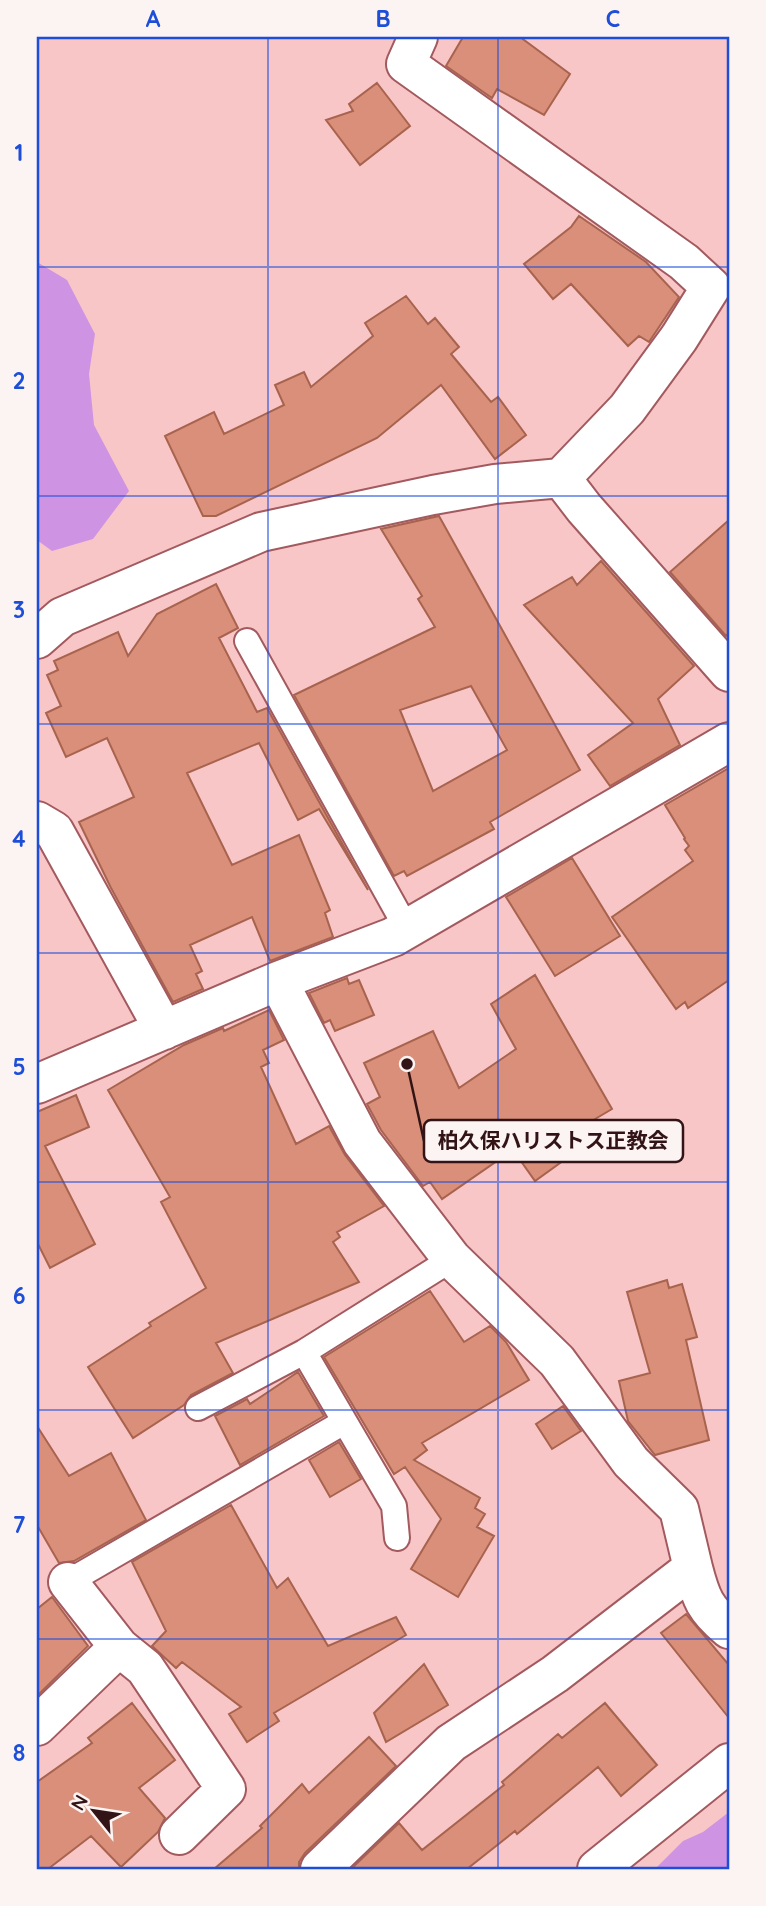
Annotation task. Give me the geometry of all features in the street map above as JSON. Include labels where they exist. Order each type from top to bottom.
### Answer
[{"type":"street","points":[[37,639],[62,617],[261,532],[433,495],[495,484],[561,478],[627,409],[720,282],[684,262],[406,64],[418,37]]},
{"type":"street","points":[[561,478],[584,508],[729,672]]},
{"type":"street","points":[[37,1084],[278,981],[393,937],[729,742]]},
{"type":"street","points":[[37,821],[54,831],[164,1030]]},
{"type":"street","points":[[278,981],[362,1142],[452,1259],[557,1361],[631,1462],[679,1509],[701,1598],[716,1618],[729,1629]]},
{"type":"street","points":[[320,1869],[451,1743],[555,1674],[693,1568]]},
{"type":"street","points":[[68,1582],[118,1647],[145,1668],[226,1789],[179,1835]]},
{"type":"street","points":[[37,1726],[118,1647]]},
{"type":"street","points":[[597,1869],[729,1763]]},
{"type":"lane","points":[[247,641],[407,929]]},
{"type":"lane","points":[[198,1408],[304,1352],[452,1259]]},
{"type":"lane","points":[[304,1352],[394,1506],[397,1538]]},
{"type":"lane","points":[[68,1582],[344,1422]]},
{"type":"shaded area","points":[[37,262],[67,280],[95,334],[89,374],[94,425],[129,491],[93,539],[52,551],[37,540]]},
{"type":"shaded area","points":[[729,1812],[729,1869],[655,1869],[683,1841],[703,1832]]},
{"type":"building","points":[[463,37],[520,37],[570,74],[544,115],[497,89],[492,98],[446,66]]},
{"type":"building","points":[[377,83],[410,126],[360,165],[326,120],[353,111],[349,104]]},
{"type":"building","points":[[579,216],[646,262],[679,297],[649,342],[639,336],[628,346],[571,284],[553,299],[524,264],[571,227]]},
{"type":"building","points":[[406,296],[428,324],[435,318],[459,347],[451,354],[491,402],[498,397],[526,435],[495,459],[441,385],[377,438],[216,516],[203,516],[165,436],[214,412],[224,434],[284,405],[275,385],[304,372],[311,387],[373,336],[365,323]]},
{"type":"building","points":[[439,516],[580,770],[490,822],[494,829],[407,876],[404,871],[394,876],[294,695],[435,627],[418,599],[422,596],[381,529]],"holes":[[[471,686],[507,750],[433,791],[400,710]]]},
{"type":"building","points":[[729,520],[729,633],[726,636],[670,572]]},
{"type":"building","points":[[601,561],[694,666],[658,699],[680,745],[610,786],[588,755],[633,723],[524,605],[572,577],[577,585]]},
{"type":"building","points":[[216,584],[238,628],[219,638],[257,712],[267,708],[368,890],[319,809],[298,820],[259,743],[187,773],[232,865],[299,835],[330,910],[325,913],[333,937],[270,961],[252,917],[190,945],[202,971],[196,974],[203,989],[173,1002],[111,888],[79,822],[134,797],[107,738],[66,757],[46,713],[61,706],[47,675],[58,670],[54,661],[118,632],[128,656],[157,614]]},
{"type":"building","points":[[729,768],[729,980],[688,1008],[685,1002],[676,1009],[612,917],[693,861],[685,850],[689,846],[685,838],[665,805]]},
{"type":"building","points":[[572,858],[620,936],[555,976],[506,897]]},
{"type":"building","points":[[535,975],[612,1109],[548,1147],[560,1163],[535,1181],[513,1150],[442,1199],[430,1182],[423,1186],[381,1130],[367,1104],[380,1097],[364,1063],[433,1031],[459,1088],[516,1049],[491,1004]]},
{"type":"building","points":[[347,978],[349,984],[359,980],[374,1015],[335,1031],[330,1020],[324,1023],[309,993]]},
{"type":"building","points":[[269,1010],[284,1040],[263,1050],[269,1063],[261,1067],[296,1144],[329,1126],[345,1155],[384,1206],[337,1232],[340,1237],[333,1242],[359,1282],[216,1343],[233,1373],[191,1395],[184,1405],[133,1438],[88,1367],[151,1326],[149,1323],[206,1288],[161,1202],[170,1197],[108,1090],[184,1045],[223,1028],[224,1031]]},
{"type":"building","points":[[76,1095],[89,1127],[45,1146],[95,1244],[50,1268],[37,1242],[37,1112]]},
{"type":"building","points":[[667,1280],[669,1288],[682,1284],[697,1337],[686,1340],[709,1440],[655,1455],[628,1421],[619,1381],[650,1373],[627,1292]]},
{"type":"building","points":[[430,1291],[464,1342],[490,1326],[506,1342],[529,1380],[422,1443],[427,1450],[414,1460],[480,1498],[475,1508],[485,1514],[477,1527],[494,1536],[458,1597],[411,1569],[441,1519],[405,1467],[394,1474],[324,1357]]},
{"type":"building","points":[[298,1372],[324,1416],[240,1465],[215,1416],[247,1399],[250,1404]]},
{"type":"building","points":[[563,1406],[581,1431],[552,1449],[536,1424]]},
{"type":"building","points":[[37,1426],[69,1476],[111,1453],[146,1520],[74,1561],[59,1563],[37,1525]]},
{"type":"building","points":[[339,1442],[361,1479],[330,1497],[309,1460]]},
{"type":"building","points":[[231,1505],[277,1588],[288,1578],[328,1646],[396,1617],[406,1635],[274,1713],[279,1721],[247,1742],[229,1714],[241,1707],[182,1662],[176,1668],[152,1646],[166,1631],[132,1562]]},
{"type":"building","points":[[52,1597],[88,1646],[37,1696],[37,1609]]},
{"type":"building","points":[[686,1614],[729,1665],[729,1718],[661,1633]]},
{"type":"building","points":[[424,1664],[448,1705],[386,1742],[374,1713]]},
{"type":"building","points":[[132,1703],[175,1760],[139,1788],[165,1818],[158,1832],[121,1867],[91,1836],[48,1869],[37,1869],[37,1782],[92,1743],[88,1738]]},
{"type":"building","points":[[605,1703],[657,1765],[621,1796],[598,1767],[517,1834],[515,1831],[467,1869],[351,1869],[399,1823],[422,1850],[504,1785],[502,1782],[558,1734],[562,1738]]},
{"type":"building","points":[[369,1737],[396,1766],[305,1853],[299,1862],[299,1869],[214,1869],[262,1828],[260,1826],[302,1784],[309,1793]]},
{"type":"place","name":"柏久保ハリストス正教会","points":[[407,1064]]}]
